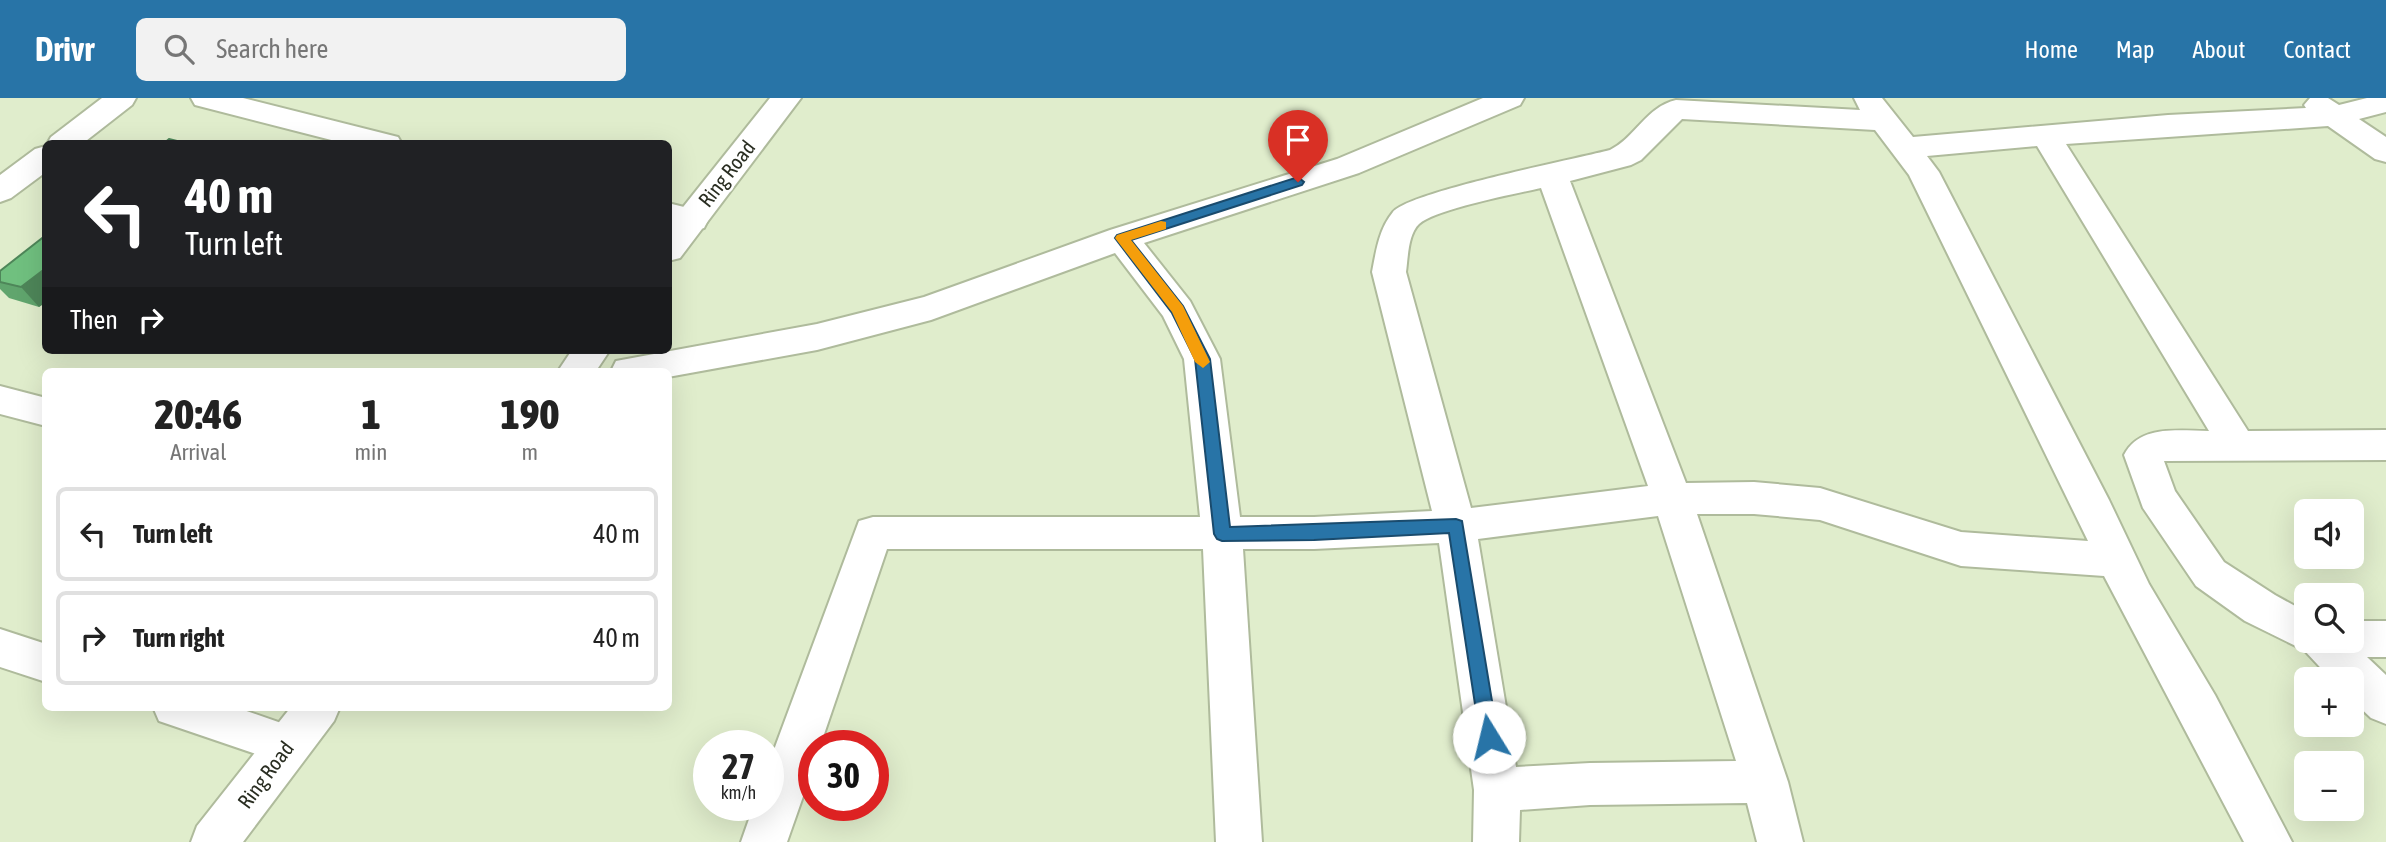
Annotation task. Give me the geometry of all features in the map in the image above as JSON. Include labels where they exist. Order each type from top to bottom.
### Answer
[{"type":"street","points":[[67,140],[121,98]]},
{"type":"street","points":[[206,98],[371,140]]},
{"type":"street","name":"Ring Road","points":[[672,239],[680,217],[786,98]]},
{"type":"street","points":[[646,368],[817,337],[931,308],[1122,238],[1348,166],[1509,98]]},
{"type":"street","points":[[1496,842],[1497,790],[1456,526],[1389,272],[1395,237],[1406,217],[1440,202],[1634,152],[1647,140],[1661,116],[1676,109],[1884,122],[2047,138],[2321,107],[2386,103]]},
{"type":"street","points":[[2321,107],[2386,152]]},
{"type":"street","points":[[1884,122],[1923,172],[2089,500],[2116,560],[2269,842]]},
{"type":"street","points":[[2047,138],[2238,445]]},
{"type":"street","points":[[0,191],[42,159]]},
{"type":"street","points":[[1552,175],[1672,499],[1765,782],[1780,842]]},
{"type":"street","points":[[1122,238],[1178,310],[1202,359],[1222,534],[1239,842]]},
{"type":"street","points":[[578,368],[589,354]]},
{"type":"street","points":[[0,400],[42,411]]},
{"type":"street","points":[[2294,626],[2260,608],[2210,574],[2157,496],[2143,455],[2158,446],[2386,444]]},
{"type":"street","points":[[764,842],[873,533],[1314,533],[1456,526],[1672,499],[1754,498],[1820,504],[1961,549],[2116,560]]},
{"type":"street","points":[[2364,639],[2386,639]]},
{"type":"street","points":[[0,648],[42,662]]},
{"type":"street","points":[[2334,653],[2386,704]]},
{"type":"street","points":[[187,711],[288,745]]},
{"type":"street","name":"Ring Road","points":[[214,842],[314,711]]},
{"type":"street","points":[[1497,790],[1590,784],[1765,782]]},
{"type":"building","points":[[42,238],[42,271],[21,287],[0,282],[0,271]]},
{"type":"slow traffic","points":[[1161,226],[1122,238],[1178,310],[1203,362]]},
{"type":"route","points":[[1298,182],[1122,238],[1178,310],[1202,359],[1222,534],[1314,533],[1456,526],[1489,737]]}]
